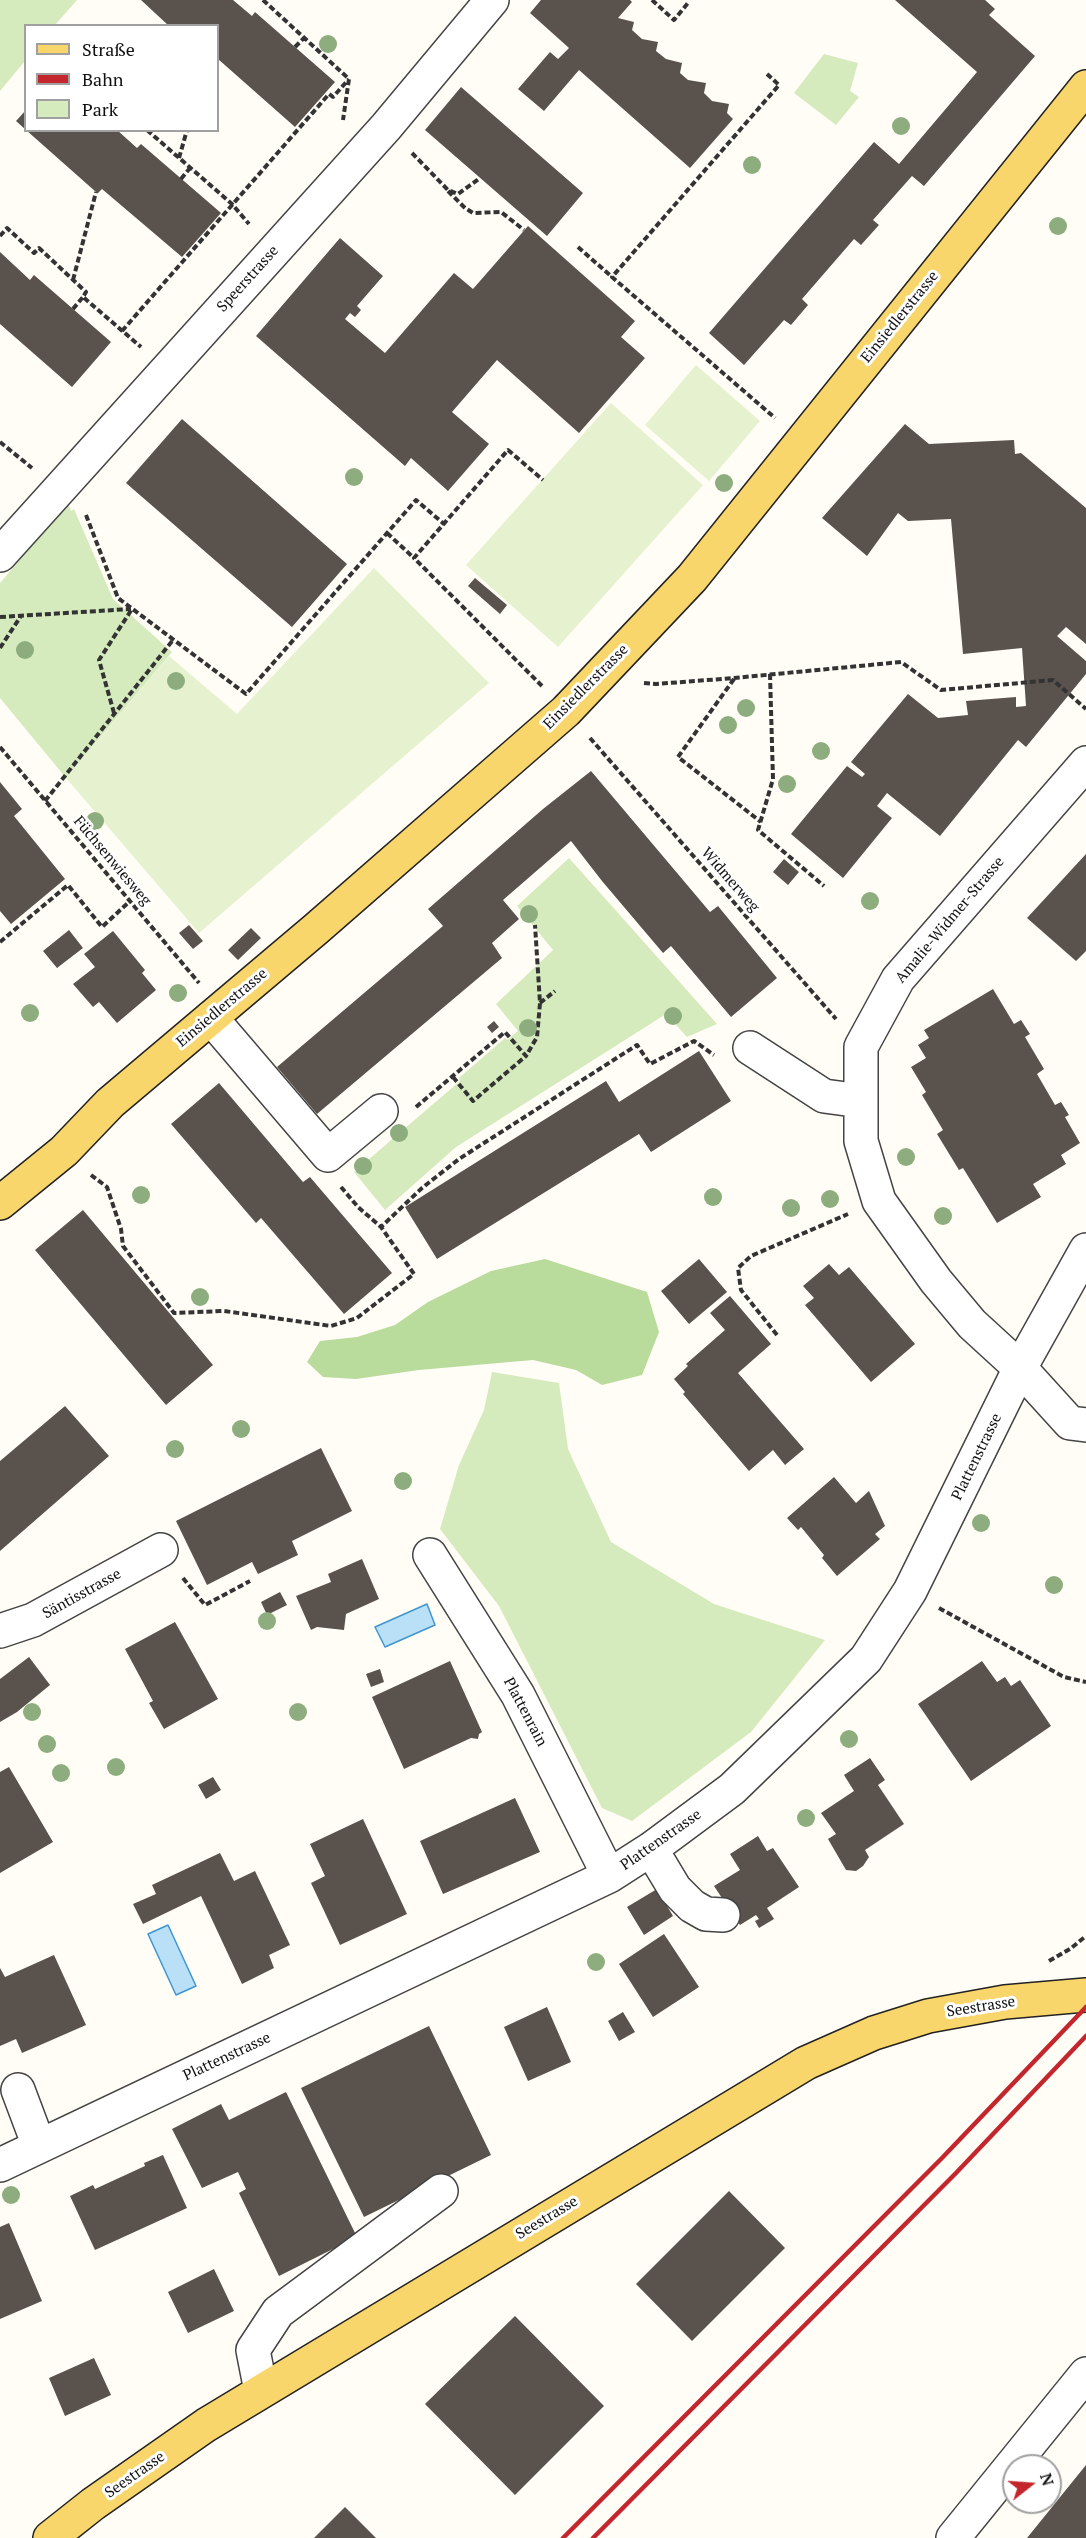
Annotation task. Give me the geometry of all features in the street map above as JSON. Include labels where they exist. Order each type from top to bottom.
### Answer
[{"type":"main road","name":"Einsiedlerstrasse","points":[[0,1203],[64,1151],[208,1004],[557,718],[599,676],[692,578],[1086,87]]},
{"type":"main road","name":"Seestrasse","points":[[56,2536],[207,2425],[261,2391],[806,2064],[874,2033],[928,2016],[1005,2002],[1086,1995]]},
{"type":"street","name":"Speerstrasse","points":[[0,555],[363,153],[492,0]]},
{"type":"street","name":"Amalie-Widmer-Strasse","points":[[1086,763],[898,979],[861,1047],[861,1141],[879,1201],[936,1281],[972,1324],[1020,1368],[1070,1423],[1086,1425]]},
{"type":"street","points":[[208,1004],[328,1155],[381,1111]]},
{"type":"street","points":[[736,1054],[824,1096],[861,1101]]},
{"type":"street","name":"Plattenstrasse","points":[[0,2165],[609,1876],[651,1849],[732,1789],[866,1659],[910,1591],[1020,1368],[1086,1250]]},
{"type":"street","name":"Säntisstrasse","points":[[0,1631],[33,1620],[161,1550]]},
{"type":"street","name":"Plattenrain","points":[[430,1555],[518,1695],[609,1876]]},
{"type":"street","points":[[651,1849],[675,1889],[692,1906],[706,1914],[723,1914]]},
{"type":"street","points":[[18,2090],[39,2146]]},
{"type":"street","points":[[261,2391],[253,2350],[278,2312],[441,2191]]},
{"type":"street","points":[[953,2538],[1086,2374]]},
{"type":"path","points":[[263,0],[349,79]]},
{"type":"path","points":[[652,0],[674,20],[688,3]]},
{"type":"path","points":[[295,47],[304,38]]},
{"type":"path","points":[[612,277],[779,85],[767,74]]},
{"type":"path","points":[[349,79],[341,135],[363,153]]},
{"type":"path","points":[[122,331],[329,94],[333,98],[349,79]]},
{"type":"path","points":[[386,127],[465,208],[473,213],[501,212],[524,230]]},
{"type":"path","points":[[149,132],[232,204],[272,253]]},
{"type":"path","points":[[179,158],[186,132]]},
{"type":"path","points":[[182,179],[190,168]]},
{"type":"path","points":[[448,190],[458,194],[480,178]]},
{"type":"path","points":[[73,280],[96,192]]},
{"type":"path","points":[[0,236],[6,228],[34,253],[39,248],[86,292],[73,309]]},
{"type":"path","points":[[578,247],[778,421]]},
{"type":"path","points":[[83,297],[167,369]]},
{"type":"path","points":[[414,558],[508,450],[543,480]]},
{"type":"path","points":[[70,475],[117,598],[246,694],[416,500],[444,524]]},
{"type":"path","points":[[387,533],[549,693]]},
{"type":"path","points":[[0,617],[133,609]]},
{"type":"path","points":[[114,714],[99,660],[133,609]]},
{"type":"path","points":[[0,648],[21,615]]},
{"type":"path","points":[[45,801],[173,640]]},
{"type":"path","points":[[599,676],[656,684],[901,662],[941,690],[1053,681],[1086,709]]},
{"type":"path","points":[[770,674],[773,779],[758,830],[824,886]]},
{"type":"path","points":[[734,678],[678,757],[761,822]]},
{"type":"path","name":"Widmerweg","points":[[590,737],[861,1047]]},
{"type":"path","name":"Füchsenwiesweg","points":[[0,747],[130,901],[208,1004]]},
{"type":"path","points":[[0,942],[68,885],[102,927],[130,901]]},
{"type":"path","points":[[453,1077],[472,1101],[526,1056],[537,1037],[540,1003],[535,925]]},
{"type":"path","points":[[540,1003],[555,991]]},
{"type":"path","points":[[381,1111],[393,1126],[505,1032],[526,1056]]},
{"type":"path","points":[[381,1227],[422,1188],[459,1159],[637,1045],[650,1064],[694,1041],[736,1054]]},
{"type":"path","points":[[94,1177],[106,1187],[121,1229],[123,1246],[174,1312],[224,1311],[331,1326],[357,1318],[414,1274],[381,1227],[358,1207],[320,1162],[328,1155]]},
{"type":"path","points":[[777,1335],[741,1290],[738,1268],[751,1256],[879,1201]]},
{"type":"path","points":[[161,1550],[206,1605],[250,1581]]},
{"type":"path","points":[[910,1591],[1064,1677],[1086,1682]]},
{"type":"green space","points":[[0,0],[77,0],[56,24],[24,24],[24,62],[0,91]]},
{"type":"green space","points":[[824,54],[858,63],[850,91],[859,97],[836,125],[794,93]]},
{"type":"green space","points":[[696,365],[760,421],[709,481],[645,425]]},
{"type":"green space","points":[[611,403],[703,485],[558,647],[466,565]]},
{"type":"green space","points":[[68,503],[71,511],[74,509],[113,599],[172,652],[66,778],[0,698],[0,583]]},
{"type":"green space","points":[[374,568],[489,683],[199,933],[66,778],[169,656],[237,714]]},
{"type":"green space","points":[[569,858],[717,1024],[687,1037],[666,1014],[456,1147],[385,1210],[354,1172],[460,1081],[459,1078],[505,1038],[507,1040],[518,1031],[496,1004],[553,950],[517,906]]},
{"type":"green space","points":[[545,1259],[647,1292],[659,1332],[642,1375],[602,1385],[576,1370],[533,1360],[419,1370],[356,1379],[323,1377],[307,1362],[320,1341],[357,1337],[395,1325],[428,1302],[491,1271]]},
{"type":"green space","points":[[492,1372],[559,1383],[568,1449],[611,1542],[714,1604],[825,1640],[751,1732],[632,1821],[602,1808],[499,1606],[440,1529],[459,1465],[484,1410]]},
{"type":"water","points":[[427,1604],[435,1625],[385,1647],[375,1627]]},
{"type":"water","points":[[168,1925],[196,1986],[176,1995],[148,1934]]},
{"type":"building","points":[[141,0],[233,0],[252,16],[255,12],[335,82],[295,127],[219,60],[219,24],[167,24]]},
{"type":"building","points":[[541,0],[630,0],[632,2],[618,18],[634,22],[632,30],[642,39],[658,42],[656,51],[666,59],[682,63],[680,73],[688,80],[706,83],[704,93],[712,101],[729,104],[727,113],[733,119],[690,168],[579,70],[544,111],[518,89],[550,52],[558,59],[569,48],[530,13]]},
{"type":"building","points":[[895,0],[985,0],[995,9],[989,15],[1035,56],[924,186],[912,176],[873,220],[879,225],[861,245],[854,239],[802,299],[808,305],[791,325],[784,320],[744,365],[709,333],[874,142],[899,164],[977,72]]},
{"type":"building","points":[[461,87],[583,193],[547,236],[425,130]]},
{"type":"building","points":[[24,112],[24,128],[16,121]]},
{"type":"building","points":[[28,132],[119,132],[137,148],[141,144],[221,213],[182,257],[102,189],[96,192]]},
{"type":"building","points":[[528,226],[635,321],[621,337],[645,358],[579,433],[497,360],[452,412],[489,444],[448,491],[411,458],[405,466],[256,336],[340,238],[383,276],[357,306],[361,310],[355,317],[350,313],[345,319],[385,353],[454,273],[473,289]]},
{"type":"building","points":[[0,252],[30,280],[34,275],[111,342],[72,387],[0,324]]},
{"type":"building","points":[[182,419],[347,564],[292,627],[126,483]]},
{"type":"building","points":[[905,424],[929,444],[1014,440],[1015,454],[1021,453],[1086,508],[1086,644],[1066,627],[1057,636],[1086,661],[1086,674],[1026,747],[1018,740],[940,836],[887,793],[877,806],[892,818],[843,878],[791,834],[847,766],[862,777],[865,774],[851,762],[908,694],[938,718],[968,715],[966,701],[1016,697],[1016,707],[1026,706],[1022,648],[963,654],[951,519],[908,521],[898,513],[867,556],[822,518]]},
{"type":"building","points":[[475,578],[507,605],[500,614],[468,586]]},
{"type":"building","points":[[591,771],[710,912],[718,906],[777,978],[731,1017],[671,946],[663,953],[571,841],[503,900],[519,919],[492,943],[502,958],[317,1114],[277,1067],[443,926],[428,909],[543,809]]},
{"type":"building","points":[[0,782],[22,809],[14,816],[65,879],[11,924],[0,911]]},
{"type":"building","points":[[1086,854],[1086,951],[1076,961],[1027,918]]},
{"type":"building","points":[[784,859],[799,872],[788,885],[773,872]]},
{"type":"building","points":[[189,925],[203,941],[193,949],[179,933]]},
{"type":"building","points":[[251,928],[261,938],[238,960],[228,950]]},
{"type":"building","points":[[69,930],[83,948],[57,968],[43,951]]},
{"type":"building","points":[[113,931],[145,970],[142,973],[156,990],[117,1023],[99,1002],[93,1007],[73,984],[95,967],[84,954]]},
{"type":"building","points":[[993,989],[1014,1024],[1021,1020],[1030,1034],[1025,1037],[1044,1069],[1037,1074],[1055,1105],[1061,1102],[1069,1115],[1065,1117],[1080,1143],[1061,1155],[1066,1164],[1033,1184],[1041,1197],[997,1223],[963,1168],[959,1170],[937,1134],[943,1130],[922,1095],[926,1092],[911,1067],[926,1058],[918,1045],[929,1038],[924,1030]]},
{"type":"building","points":[[494,1021],[499,1027],[492,1033],[487,1027]]},
{"type":"building","points":[[699,1051],[731,1101],[651,1152],[639,1134],[437,1259],[405,1207],[606,1081],[619,1102]]},
{"type":"building","points":[[219,1083],[303,1182],[310,1177],[392,1273],[344,1314],[261,1218],[256,1223],[171,1124]]},
{"type":"building","points":[[83,1210],[213,1365],[166,1405],[35,1250]]},
{"type":"building","points":[[699,1259],[727,1292],[689,1324],[661,1291]]},
{"type":"building","points":[[829,1264],[839,1275],[849,1267],[915,1344],[871,1382],[805,1305],[814,1298],[803,1286]]},
{"type":"building","points":[[730,1296],[771,1344],[738,1373],[804,1449],[785,1465],[773,1450],[749,1471],[683,1394],[685,1392],[674,1379],[688,1366],[686,1364],[725,1330],[710,1313]]},
{"type":"building","points":[[65,1406],[109,1456],[0,1551],[0,1461]]},
{"type":"building","points":[[321,1448],[352,1511],[292,1541],[298,1555],[258,1574],[252,1562],[207,1585],[176,1521]]},
{"type":"building","points":[[834,1477],[856,1503],[869,1491],[885,1526],[875,1534],[880,1539],[837,1576],[822,1558],[824,1555],[801,1527],[798,1530],[787,1518]]},
{"type":"building","points":[[362,1559],[379,1599],[346,1614],[344,1630],[317,1627],[311,1630],[296,1596],[331,1582],[328,1574]]},
{"type":"building","points":[[280,1592],[287,1605],[267,1615],[261,1602]]},
{"type":"building","points":[[175,1622],[218,1699],[164,1729],[149,1703],[153,1701],[125,1649]]},
{"type":"building","points":[[29,1657],[50,1685],[17,1712],[0,1722],[0,1679]]},
{"type":"building","points":[[450,1661],[482,1732],[478,1739],[471,1738],[404,1769],[372,1697]]},
{"type":"building","points":[[982,1661],[997,1682],[1005,1677],[1011,1686],[1020,1680],[1051,1726],[971,1781],[918,1704]]},
{"type":"building","points":[[380,1669],[384,1682],[371,1687],[366,1674]]},
{"type":"building","points":[[870,1758],[885,1780],[878,1785],[904,1824],[865,1850],[869,1857],[863,1866],[856,1871],[846,1870],[828,1839],[836,1834],[821,1813],[854,1791],[844,1775]]},
{"type":"building","points":[[9,1767],[53,1842],[0,1873],[0,1772]]},
{"type":"building","points":[[213,1777],[221,1790],[206,1799],[198,1785]]},
{"type":"building","points":[[515,1798],[540,1852],[443,1894],[420,1841]]},
{"type":"building","points":[[363,1819],[407,1914],[340,1945],[311,1883],[325,1876],[310,1844]]},
{"type":"building","points":[[758,1836],[767,1851],[773,1848],[799,1887],[767,1908],[774,1919],[759,1928],[755,1921],[759,1919],[756,1915],[740,1925],[714,1886],[740,1870],[730,1854]]},
{"type":"building","points":[[220,1853],[234,1881],[255,1871],[290,1945],[269,1955],[274,1968],[242,1984],[201,1896],[143,1924],[133,1904],[156,1894],[152,1885]]},
{"type":"building","points":[[657,1889],[673,1916],[644,1935],[627,1907]]},
{"type":"building","points":[[664,1934],[699,1987],[653,2017],[619,1964]]},
{"type":"building","points":[[54,1955],[86,2025],[22,2053],[16,2039],[0,2046],[0,1968],[5,1977]]},
{"type":"building","points":[[547,2007],[571,2062],[528,2081],[504,2027]]},
{"type":"building","points":[[623,2012],[635,2032],[619,2041],[608,2021]]},
{"type":"building","points":[[429,2026],[491,2155],[364,2217],[301,2088]]},
{"type":"building","points":[[286,2092],[357,2237],[279,2276],[239,2193],[246,2189],[238,2172],[202,2188],[172,2129],[221,2104],[229,2120]]},
{"type":"building","points":[[163,2155],[187,2208],[95,2250],[70,2196],[93,2185],[95,2189]]},
{"type":"building","points":[[729,2191],[785,2248],[692,2341],[636,2284]]},
{"type":"building","points":[[9,2223],[42,2301],[0,2319],[0,2227]]},
{"type":"building","points":[[214,2269],[234,2311],[188,2333],[168,2292]]},
{"type":"building","points":[[515,2316],[604,2406],[515,2495],[425,2404]]},
{"type":"building","points":[[94,2358],[111,2395],[65,2416],[49,2378]]},
{"type":"building","points":[[1086,2465],[1086,2538],[1027,2538],[1046,2514],[1062,2514],[1062,2495]]},
{"type":"building","points":[[345,2507],[376,2538],[314,2538]]},
{"type":"railway","points":[[563,2538],[942,2158],[1086,2007]]},
{"type":"railway","points":[[593,2538],[956,2173],[1086,2036]]}]
